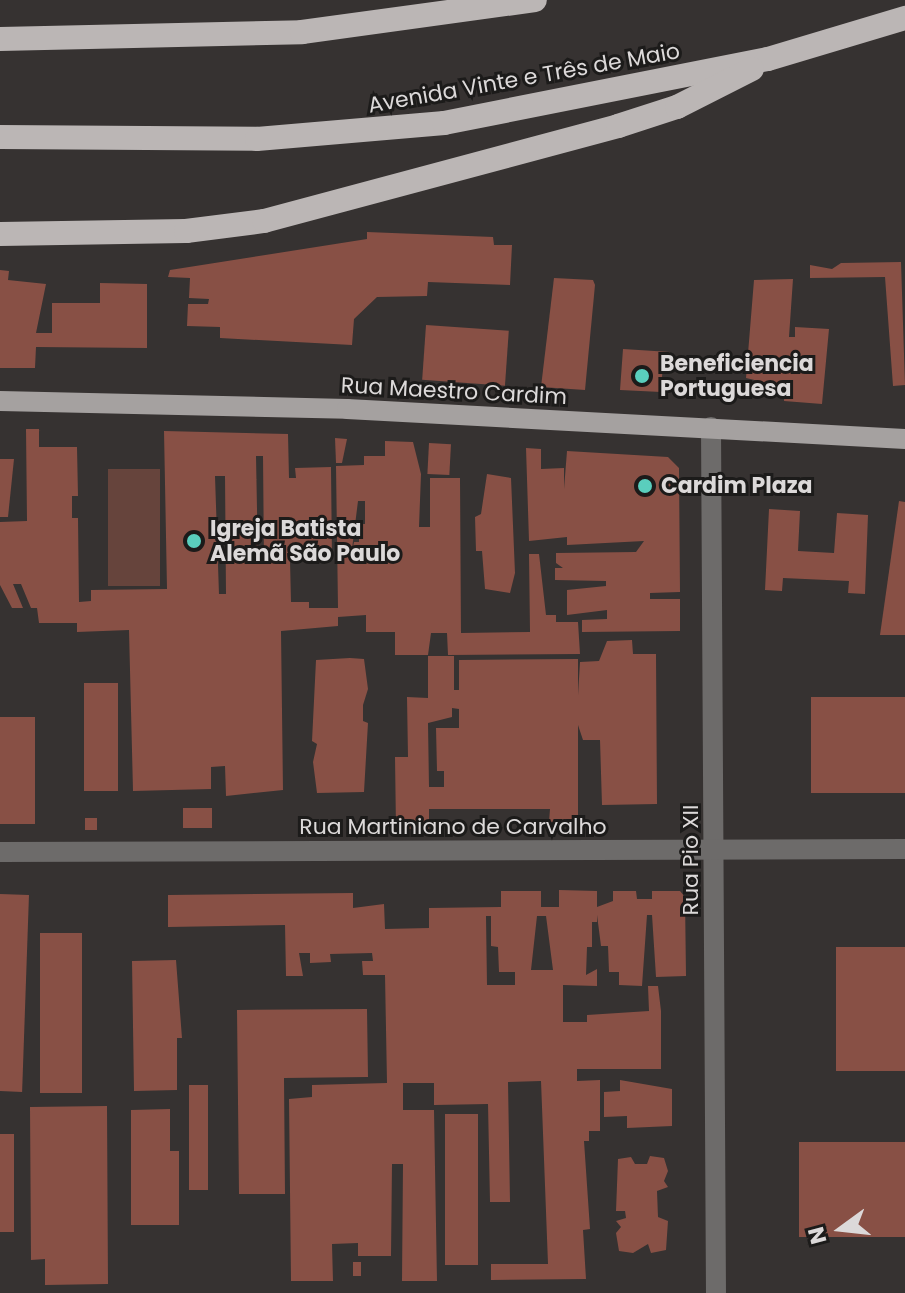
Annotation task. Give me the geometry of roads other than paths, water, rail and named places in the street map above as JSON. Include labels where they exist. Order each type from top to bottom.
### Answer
[{"type":"highway","points":[[0,39],[302,32],[535,0]]},
{"type":"highway","name":"Avenida Vinte e Três de Maio","points":[[0,137],[332,136],[444,123],[768,59],[905,18]]},
{"type":"highway","points":[[0,234],[186,231],[264,221],[618,126],[722,87],[768,59]]},
{"type":"main road","points":[[0,28],[29,38]]},
{"type":"main road","name":"Rua Maestro Cardim","points":[[0,401],[347,409],[905,439]]},
{"type":"street","name":"Rua Pio XII","points":[[711,427],[716,850],[716,1293]]},
{"type":"street","name":"Rua Martiniano de Carvalho","points":[[0,852],[905,849]]},
{"type":"place","name":"Beneficiencia Portuguesa","points":[[642,376]]},
{"type":"place","name":"Cardim Plaza","points":[[645,486]]},
{"type":"place","name":"Igreja Batista Alemã São Paulo","points":[[194,541]]}]
